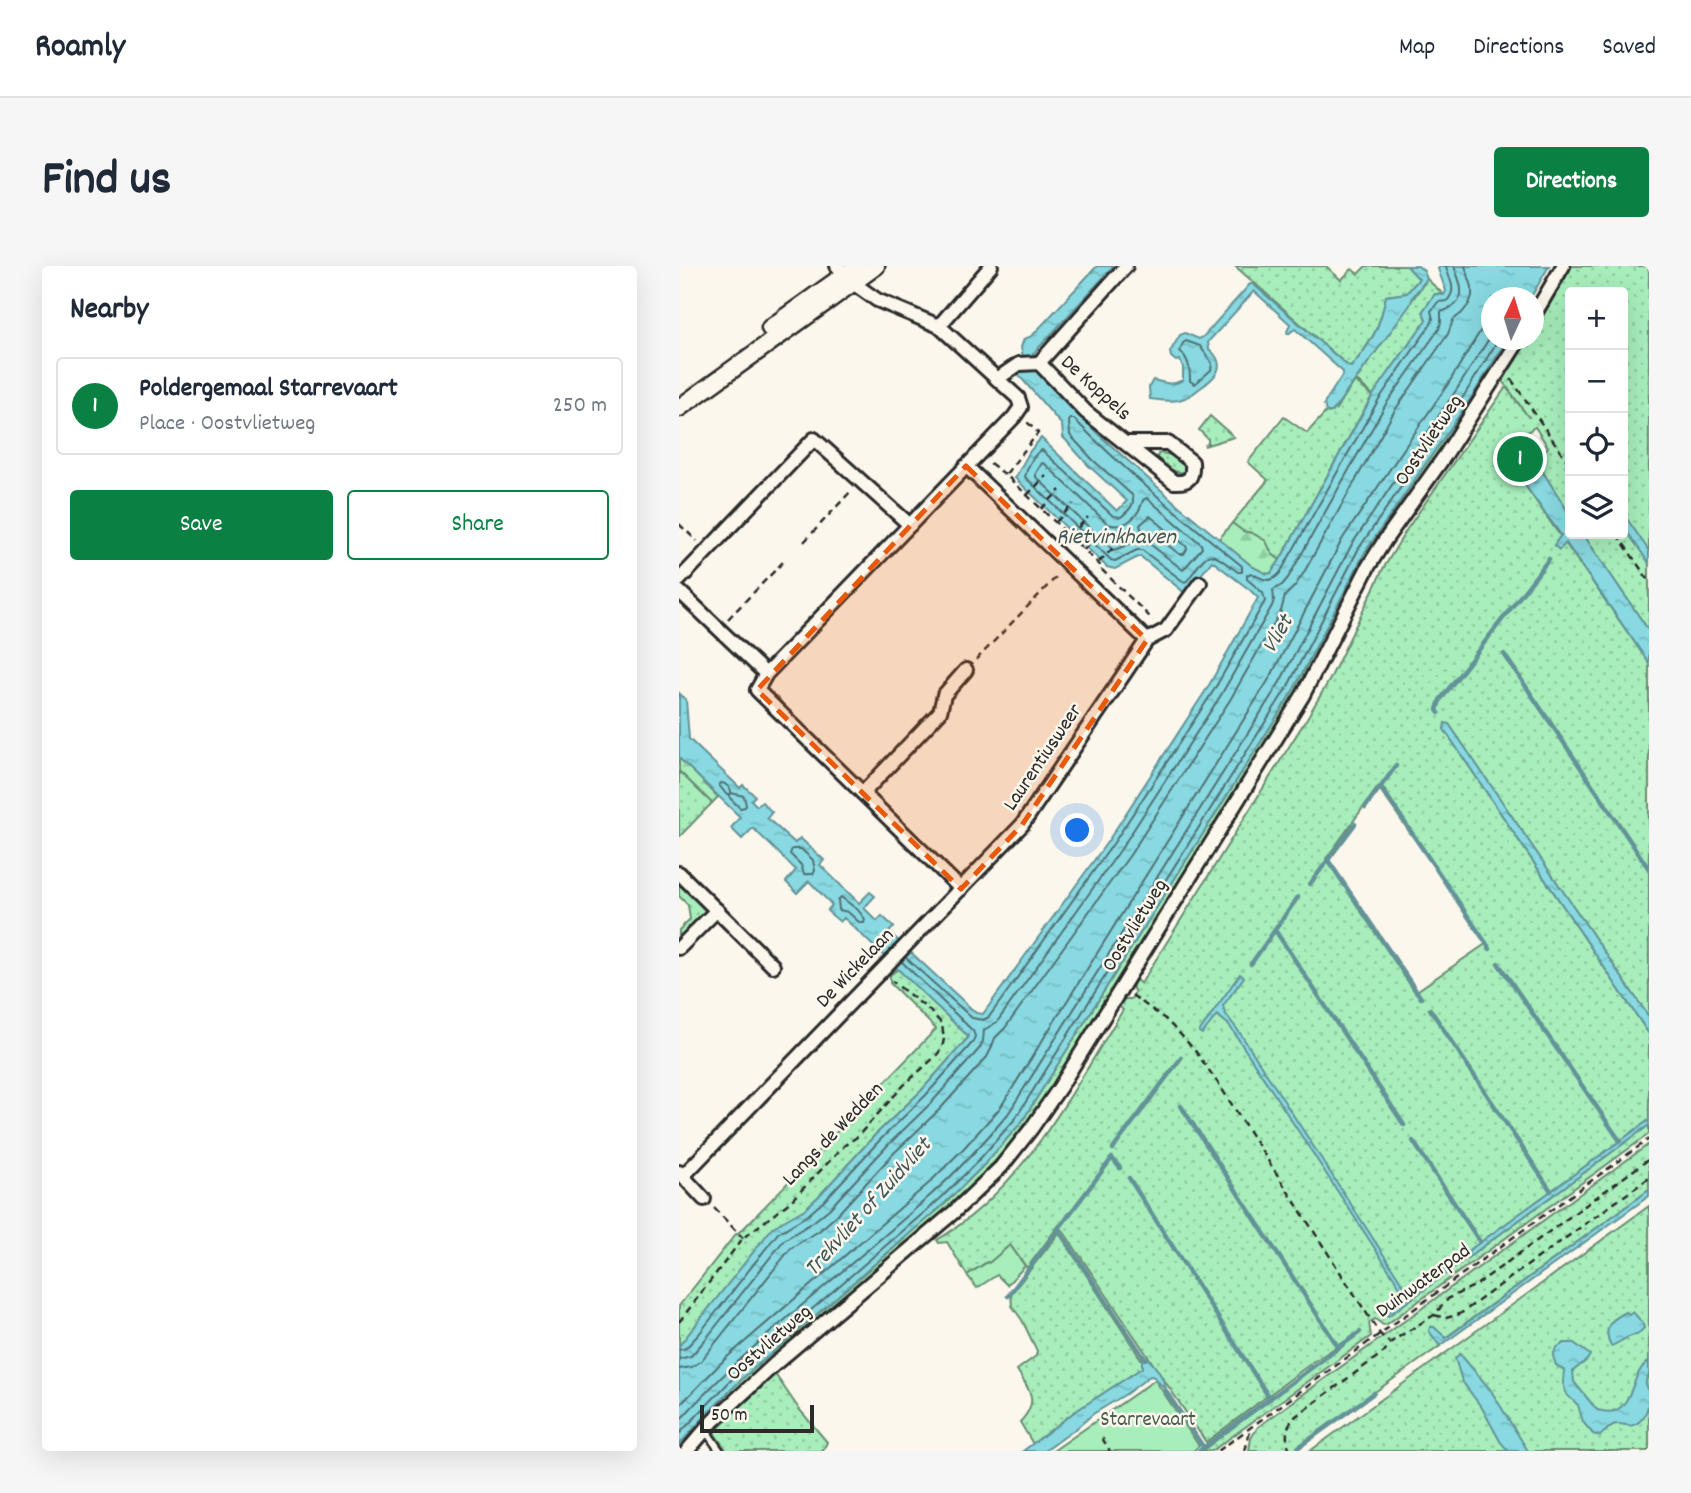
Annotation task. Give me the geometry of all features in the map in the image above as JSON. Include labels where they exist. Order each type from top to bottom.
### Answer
[{"type":"street","points":[[679,394],[848,272],[876,266]]},
{"type":"street","points":[[939,326],[991,266]]},
{"type":"street","name":"De Koppels","points":[[997,379],[1019,364],[1037,363],[1126,266]]},
{"type":"street","points":[[1544,298],[1563,266]]},
{"type":"street","points":[[848,272],[877,300],[939,326],[1018,398],[1019,410],[767,674],[757,690],[961,889]]},
{"type":"street","points":[[679,408],[848,272]]},
{"type":"street","name":"Oostvlietweg","points":[[687,1451],[705,1429],[776,1363],[954,1212],[1001,1167],[1031,1129],[1060,1087],[1303,695],[1368,566],[1444,457],[1513,350]]},
{"type":"street","name":"De Koppels","points":[[1037,363],[1086,412],[1174,482],[1183,482],[1190,478],[1193,471],[1192,462],[1168,443],[1126,443]]},
{"type":"street","points":[[679,579],[814,439],[910,525]]},
{"type":"street","points":[[966,466],[1147,640]]},
{"type":"street","name":"Laurentiusweer","points":[[961,889],[1022,825],[1147,640],[1166,630],[1200,583]]},
{"type":"street","points":[[679,591],[767,674]]},
{"type":"street","points":[[863,793],[940,712],[944,695],[966,670]]},
{"type":"street","points":[[679,873],[773,966]]},
{"type":"street","name":"De Wickelaan","points":[[681,1174],[961,889]]},
{"type":"street","points":[[679,948],[716,910]]},
{"type":"street","points":[[681,1174],[703,1199]]},
{"type":"lane","points":[[705,1429],[720,1451]]},
{"type":"path","points":[[1501,370],[1514,382],[1565,458]]},
{"type":"path","points":[[1006,475],[1038,433],[1019,410]]},
{"type":"path","points":[[990,462],[1103,568],[1102,570],[1157,624],[1147,640]]},
{"type":"path","points":[[1027,495],[1046,476]]},
{"type":"path","points":[[804,542],[861,481]]},
{"type":"path","points":[[1041,509],[1060,490]]},
{"type":"path","points":[[1056,523],[1073,504]]},
{"type":"path","points":[[1070,536],[1088,517]]},
{"type":"path","points":[[679,524],[707,550]]},
{"type":"path","points":[[1084,550],[1102,531]]},
{"type":"path","points":[[1620,539],[1649,581]]},
{"type":"path","points":[[1098,564],[1116,545]]},
{"type":"path","points":[[718,629],[783,561]]},
{"type":"path","points":[[966,670],[1068,564]]},
{"type":"path","name":"Langs de Wedden","points":[[679,1322],[743,1238],[790,1202],[845,1145],[857,1138],[941,1048],[944,1039],[942,1024],[929,1010],[892,982],[886,967]]},
{"type":"path","points":[[1121,987],[1165,1019],[1196,1052],[1380,1334],[1390,1343]]},
{"type":"path","name":"Duinwaterpad","points":[[1219,1451],[1649,1139]]},
{"type":"path","points":[[1290,1451],[1286,1428],[1290,1421],[1384,1352],[1390,1343],[1434,1315],[1449,1298],[1476,1284],[1649,1159]]},
{"type":"path","points":[[1434,1315],[1446,1318],[1460,1314],[1649,1178]]},
{"type":"path","points":[[703,1199],[743,1238]]},
{"type":"path","points":[[1245,1451],[1251,1427]]},
{"type":"path","points":[[1102,1438],[1110,1451]]},
{"type":"highlighted area","points":[[966,466],[1147,640],[1022,825],[961,889],[757,690]]},
{"type":"green space","points":[[1235,266],[1326,266],[1341,280],[1352,269],[1358,274],[1366,266],[1407,266],[1419,279],[1407,293],[1386,296],[1374,334],[1351,367]]},
{"type":"green space","points":[[1572,266],[1649,266],[1649,631],[1586,539],[1628,539],[1628,287],[1565,287],[1565,507],[1536,461],[1548,447],[1535,427],[1504,447],[1518,468],[1517,474],[1649,663],[1649,1017],[1449,725],[1444,729],[1649,1034],[1649,1120],[1409,1294],[1386,1314],[1388,1316],[1649,1125],[1649,1134],[1387,1324],[1383,1325],[1375,1319],[1369,1323],[1371,1336],[1212,1451],[1202,1451],[1350,1338],[1313,1362],[1206,1442],[1059,1225],[1027,1268],[1010,1245],[989,1263],[967,1275],[947,1242],[939,1243],[937,1240],[968,1219],[995,1194],[1043,1137],[1064,1106],[1123,1010],[1119,1006],[1121,1001],[1131,999],[1135,992],[1132,986],[1135,979],[1141,984],[1307,718],[1330,679],[1383,569],[1407,529],[1506,387],[1529,418],[1503,381],[1522,350],[1544,350],[1544,314]],"holes":[[[1378,787],[1487,943],[1415,992],[1326,859]]]},
{"type":"green space","points":[[1427,279],[1443,294],[1435,294],[1423,311],[1426,320],[1373,395],[1356,380]]},
{"type":"green space","points":[[1355,381],[1372,396],[1280,560],[1252,533],[1243,532],[1232,523],[1268,480],[1248,462],[1284,417],[1307,433],[1326,412],[1336,409]]},
{"type":"green space","points":[[1467,404],[1470,405],[1462,420],[1372,548],[1298,692],[1030,1118],[1000,1156],[967,1191],[782,1349],[712,1415],[679,1451],[679,1445],[743,1378],[946,1203],[1021,1123],[1294,689],[1365,552]]},
{"type":"green space","points":[[1210,416],[1234,437],[1204,446],[1208,439],[1199,430]]},
{"type":"green space","points":[[1161,453],[1177,459],[1185,467],[1184,472],[1177,472],[1166,466],[1157,458]]},
{"type":"green space","points":[[1232,523],[1266,541],[1272,554],[1280,560],[1271,573],[1267,574],[1253,567],[1219,539]]},
{"type":"green space","points":[[681,759],[718,797],[712,803],[679,771]]},
{"type":"green space","points":[[679,771],[712,803],[679,837]]},
{"type":"green space","points":[[679,879],[701,901],[705,912],[700,923],[683,939],[679,930],[690,919],[688,905],[679,896]]},
{"type":"green space","points":[[898,969],[968,1036],[967,1039],[921,1091],[875,1135],[818,1197],[805,1209],[773,1228],[679,1346],[679,1306],[735,1235],[936,1029],[890,983],[890,975]]},
{"type":"green space","points":[[1649,1144],[1649,1190],[1445,1338],[1434,1327],[1429,1331],[1440,1346],[1297,1447],[1300,1451],[1249,1451],[1251,1438],[1258,1427]]},
{"type":"green space","points":[[1649,1206],[1649,1451],[1310,1451]]},
{"type":"green space","points":[[1059,1233],[1143,1362],[1142,1368],[1073,1413],[1033,1444],[1020,1422],[1030,1408],[1031,1396],[1017,1370],[1036,1356],[1037,1351],[1012,1306],[1011,1294]]},
{"type":"green space","points":[[1010,1245],[1025,1266],[1007,1285],[997,1275],[977,1288],[967,1275],[989,1263]]},
{"type":"green space","points":[[775,1374],[799,1409],[827,1442],[823,1451],[727,1451],[714,1433]]},
{"type":"green space","name":"Starrevaart","points":[[1155,1380],[1199,1446],[1193,1451],[1053,1451]]},
{"type":"water","points":[[1097,266],[1114,266],[1032,355],[1034,359],[1023,357],[1021,347],[1024,339],[1032,336]]},
{"type":"water","points":[[1407,266],[1418,266],[1427,279],[1332,412],[1326,412],[1324,404],[1343,372],[1295,329],[1288,334],[1290,324],[1254,291],[1208,342],[1219,366],[1214,376],[1194,393],[1182,399],[1150,399],[1149,387],[1153,380],[1172,383],[1183,380],[1180,360],[1176,361],[1171,357],[1170,352],[1180,335],[1185,333],[1199,339],[1203,337],[1250,284],[1351,367],[1374,334],[1386,296],[1407,293],[1419,279]]},
{"type":"water","points":[[1440,266],[1549,266],[1537,287],[1481,287],[1481,350],[1501,350],[1365,552],[1294,689],[1021,1123],[945,1203],[743,1378],[679,1445],[679,1346],[773,1227],[805,1209],[818,1197],[875,1135],[921,1091],[968,1036],[844,918],[840,922],[827,911],[832,905],[809,881],[797,893],[786,882],[796,870],[753,828],[742,839],[731,828],[740,817],[679,758],[679,693],[686,700],[689,739],[740,788],[743,785],[755,796],[751,800],[757,806],[762,802],[772,812],[767,818],[795,843],[800,838],[824,860],[820,865],[859,903],[870,892],[875,896],[864,908],[877,921],[882,916],[894,927],[889,932],[976,1013],[983,1014],[1108,841],[1208,687],[1258,598],[1212,561],[1186,594],[1140,556],[1115,569],[1107,567],[1015,478],[1030,451],[1041,438],[1117,511],[1127,501],[1088,465],[1063,437],[1062,425],[1016,372],[1030,368],[1038,372],[1098,434],[1179,506],[1253,567],[1267,574],[1271,573],[1280,560],[1373,395],[1426,320],[1423,311],[1435,294],[1444,295],[1446,291],[1438,269]]},
{"type":"water","points":[[1536,461],[1565,507],[1565,539],[1586,539],[1649,631],[1649,663],[1566,543],[1559,550],[1554,545],[1561,535],[1517,474]]},
{"type":"water","points":[[1628,520],[1649,551],[1649,563],[1628,533]]},
{"type":"water","points":[[1445,723],[1449,724],[1649,1017],[1649,1034],[1444,729]]},
{"type":"water","points":[[1240,974],[1244,977],[1223,1006],[1225,1013],[1409,1294],[1649,1120],[1649,1125],[1388,1316],[1386,1314],[1406,1296],[1229,1025],[1217,1015],[1202,1034],[1199,1032]]},
{"type":"water","points":[[1649,1190],[1649,1196],[1440,1346],[1429,1331],[1430,1327],[1434,1327],[1446,1338]]},
{"type":"water","points":[[1626,1312],[1629,1315],[1633,1312],[1644,1328],[1637,1335],[1611,1346],[1607,1334],[1609,1325]]},
{"type":"water","points":[[1564,1343],[1574,1343],[1590,1355],[1573,1371],[1574,1382],[1597,1410],[1610,1412],[1624,1404],[1638,1374],[1649,1361],[1646,1382],[1649,1402],[1640,1421],[1630,1426],[1613,1425],[1600,1436],[1593,1434],[1583,1422],[1578,1405],[1567,1395],[1563,1383],[1564,1370],[1556,1365],[1553,1356],[1556,1348]]},
{"type":"water","points":[[1142,1354],[1158,1371],[1167,1392],[1150,1376],[1093,1414],[1045,1451],[1023,1451],[1073,1413],[1142,1368]]},
{"type":"water","points":[[1460,1354],[1490,1389],[1528,1451],[1508,1451],[1500,1441],[1482,1408],[1462,1381],[1455,1358]]},
{"type":"waterway","points":[[1439,713],[1437,710],[1440,700],[1549,559]]},
{"type":"waterway","points":[[1504,654],[1649,869]]},
{"type":"waterway","points":[[1365,808],[1396,766]]},
{"type":"waterway","points":[[1381,787],[1490,949]]},
{"type":"waterway","points":[[1310,884],[1355,824]]},
{"type":"waterway","points":[[1328,860],[1421,998]]},
{"type":"waterway","points":[[1251,964],[1298,897]]},
{"type":"waterway","points":[[1275,930],[1404,1125]]},
{"type":"waterway","points":[[1498,963],[1620,1141]]},
{"type":"waterway","points":[[1430,1009],[1551,1191]]},
{"type":"waterway","points":[[1113,1149],[1181,1058]]},
{"type":"waterway","points":[[1181,1106],[1339,1348]]},
{"type":"waterway","points":[[1413,1141],[1480,1242]]},
{"type":"waterway","points":[[1008,1296],[1112,1158],[1120,1168]]},
{"type":"waterway","points":[[1129,1178],[1270,1399]]},
{"type":"waterway","points":[[1058,1229],[1145,1359]]},
{"type":"waterway","points":[[1199,1451],[1360,1332]]},
{"type":"waterway","points":[[1165,1390],[1204,1448]]},
{"type":"waterway","points":[[1299,1447],[1374,1393]]},
{"type":"place","name":"Poldergemaal Starrevaart","points":[[1520,459]]},
{"type":"water label","name":"Rietvinkhaven","points":[[1116,538]]},
{"type":"water label","name":"Vliet","points":[[1279,635]]},
{"type":"water label","name":"Trekvliet of Zuidvliet","points":[[869,1208]]}]
